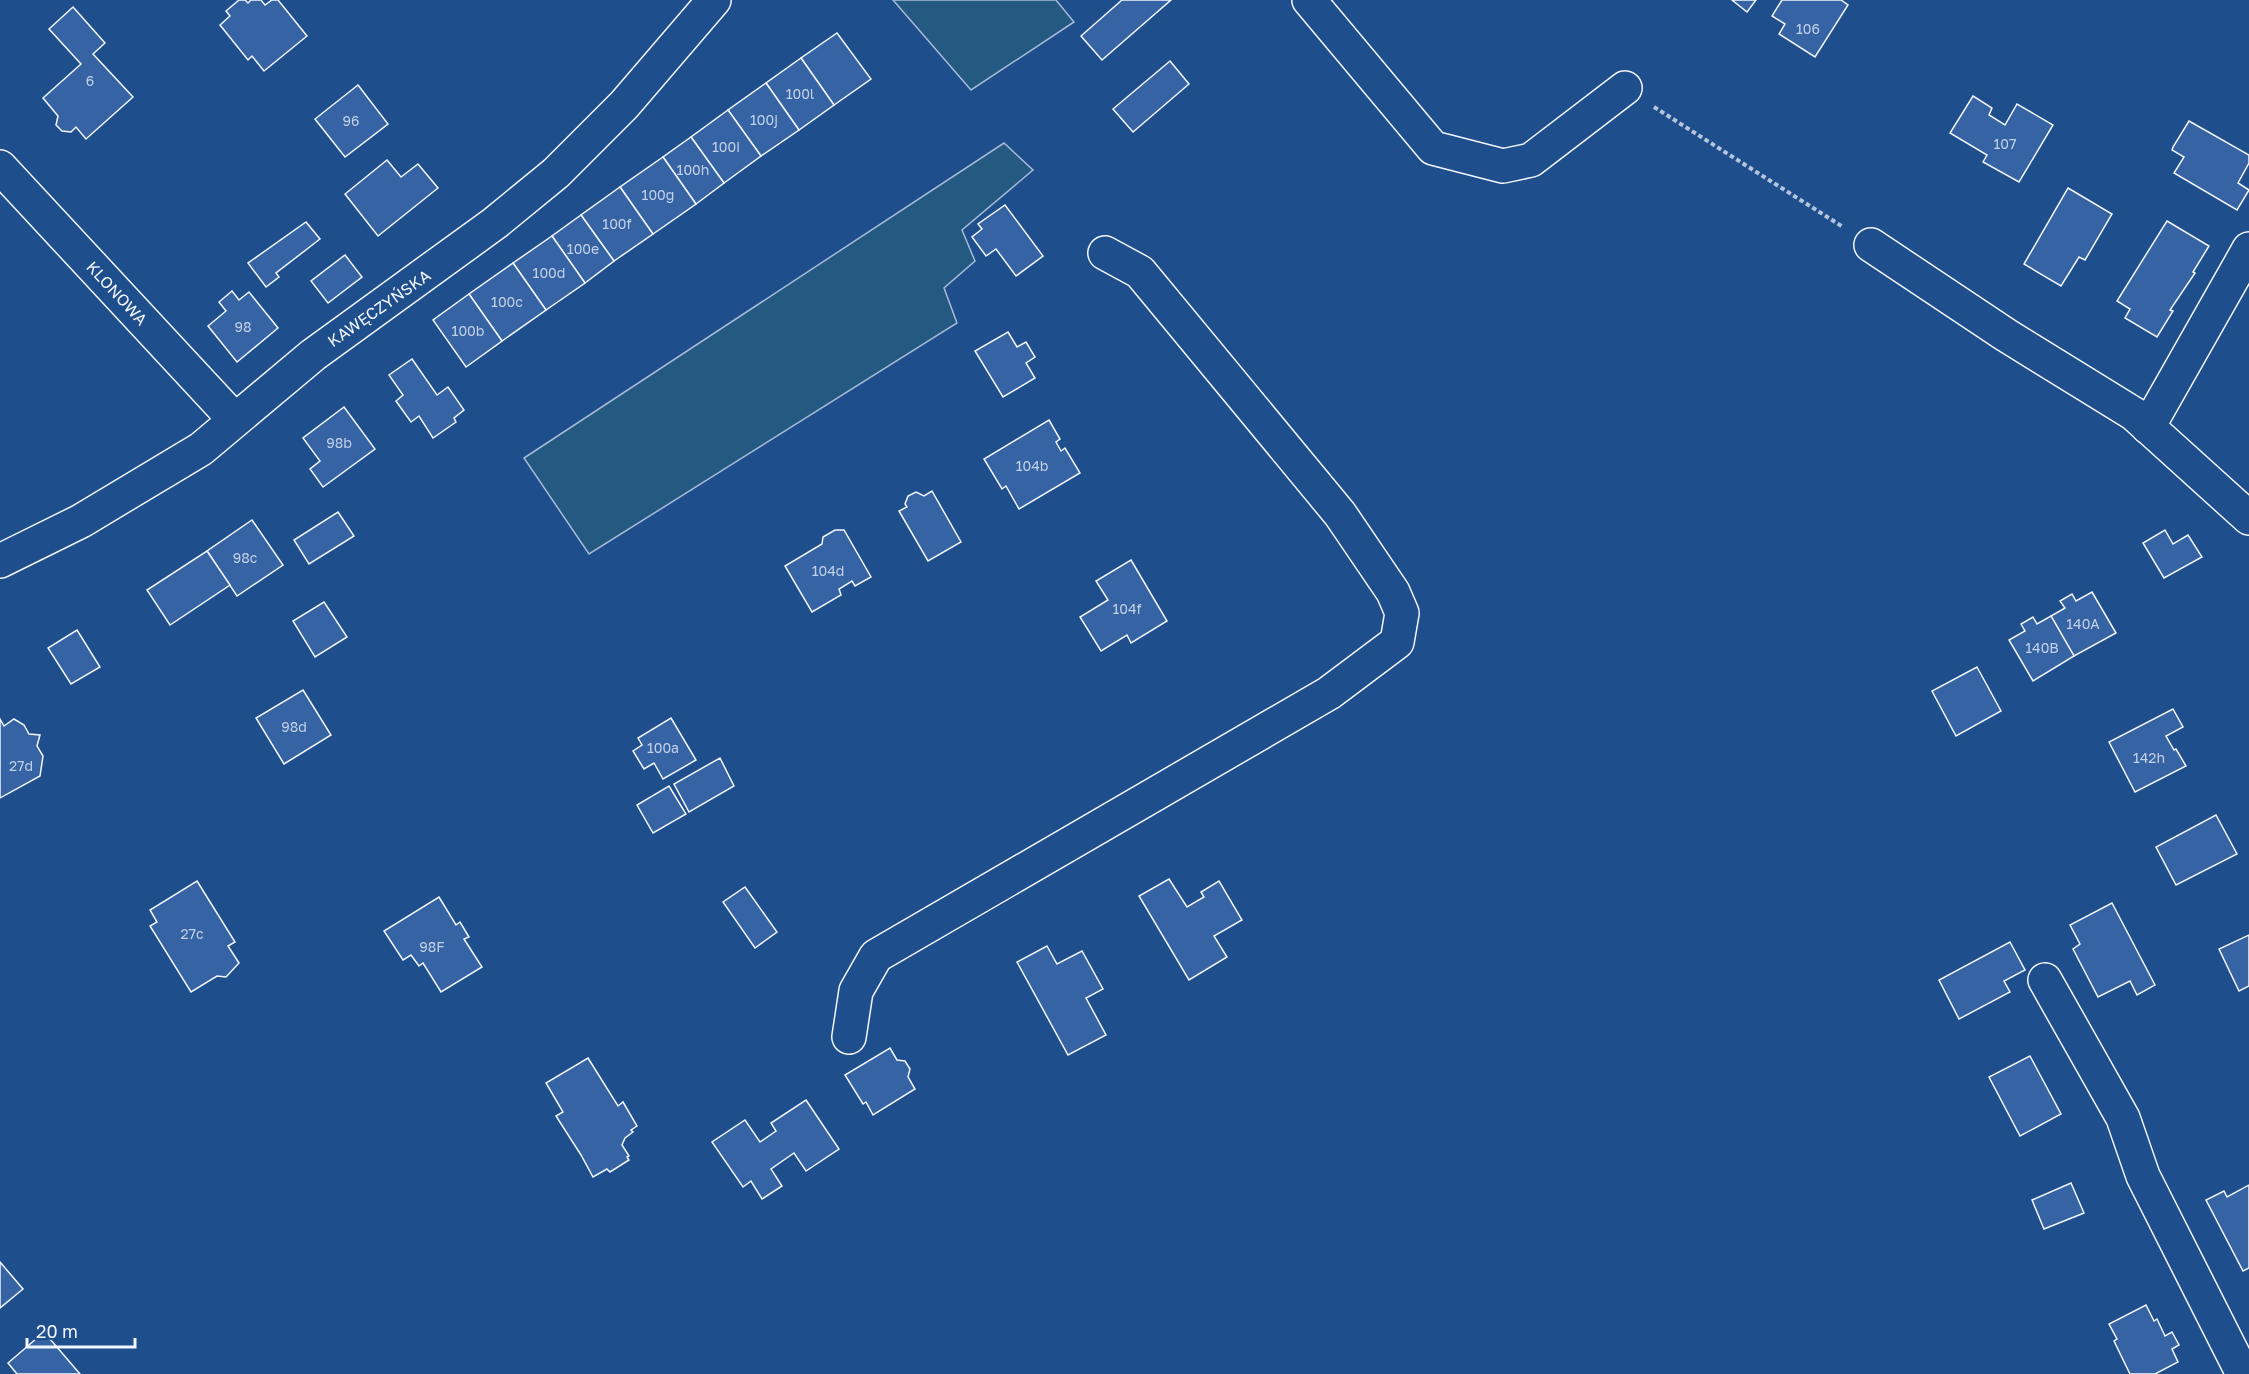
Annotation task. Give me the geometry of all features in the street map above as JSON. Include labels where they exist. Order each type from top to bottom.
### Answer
[{"type":"street","name":"KAWĘCZYŃSKA","points":[[0,561],[81,521],[201,449],[343,332],[434,269],[495,223],[555,173],[624,105],[714,0]]},
{"type":"street","points":[[1309,0],[1433,148],[1503,166],[1531,160],[1625,88]]},
{"type":"street","name":"KLONOWA","points":[[0,167],[235,420]]},
{"type":"street","points":[[1871,245],[2006,335],[2134,414],[2249,518]]},
{"type":"street","points":[[2148,427],[2249,249]]},
{"type":"street","points":[[849,1037],[856,991],[876,956],[1329,693],[1397,642],[1402,613],[1393,592],[1340,514],[1140,272],[1105,254]]},
{"type":"street","points":[[2045,981],[2123,1118],[2143,1176],[2243,1374]]},
{"type":"path","points":[[1625,88],[1871,245]]},
{"type":"shaded area","points":[[893,0],[1056,0],[1074,22],[971,90]]},
{"type":"shaded area","points":[[1004,143],[1033,170],[962,230],[975,261],[944,288],[957,323],[589,554],[524,458]]},
{"type":"building","points":[[239,0],[245,0],[248,3],[251,0],[261,0],[265,5],[272,0],[278,0],[307,36],[264,71],[252,56],[248,60],[220,25],[230,16],[226,11]]},
{"type":"building","points":[[1122,0],[1171,0],[1102,60],[1081,36]]},
{"type":"building","points":[[1732,0],[1756,0],[1747,12]]},
{"type":"building","points":[[1782,0],[1841,0],[1848,5],[1815,57],[1779,34],[1785,24],[1772,16]]},
{"type":"building","points":[[73,7],[105,43],[93,54],[133,97],[86,139],[76,127],[71,132],[62,131],[56,125],[58,116],[43,98],[81,64],[49,29]]},
{"type":"building","points":[[837,33],[871,79],[834,105],[801,58]]},
{"type":"building","points":[[801,58],[834,105],[799,130],[766,83]]},
{"type":"building","points":[[1170,61],[1189,84],[1133,132],[1113,109]]},
{"type":"building","points":[[766,83],[799,130],[761,156],[728,110]]},
{"type":"building","points":[[358,85],[388,124],[345,157],[315,119]]},
{"type":"building","points":[[1973,96],[1992,108],[1989,115],[2005,125],[2017,104],[2053,125],[2019,182],[1983,162],[1987,155],[1950,133]]},
{"type":"building","points":[[728,110],[761,156],[724,183],[691,137]]},
{"type":"building","points":[[2189,121],[2249,155],[2249,163],[2238,183],[2249,190],[2237,210],[2174,173],[2184,157],[2172,150]]},
{"type":"building","points":[[691,137],[724,183],[696,204],[663,157]]},
{"type":"building","points":[[663,157],[696,204],[653,234],[620,187]]},
{"type":"building","points":[[387,160],[401,177],[418,164],[438,188],[378,236],[345,194]]},
{"type":"building","points":[[620,187],[653,234],[614,261],[581,215]]},
{"type":"building","points":[[2068,188],[2112,214],[2085,260],[2079,257],[2061,286],[2024,264]]},
{"type":"building","points":[[1005,205],[1043,256],[1016,276],[996,249],[986,256],[972,237],[982,229],[978,224]]},
{"type":"building","points":[[581,215],[614,261],[585,283],[552,236]]},
{"type":"building","points":[[2167,221],[2209,246],[2193,272],[2195,273],[2170,310],[2173,311],[2157,337],[2125,318],[2130,309],[2117,301]]},
{"type":"building","points":[[306,222],[320,239],[276,273],[279,277],[266,287],[248,263]]},
{"type":"building","points":[[552,236],[585,283],[546,310],[513,263]]},
{"type":"building","points":[[345,255],[362,277],[328,303],[311,281]]},
{"type":"building","points":[[513,263],[546,310],[502,341],[469,294]]},
{"type":"building","points":[[232,291],[239,300],[249,292],[278,328],[237,362],[208,326],[226,311],[219,302]]},
{"type":"building","points":[[469,294],[502,341],[466,367],[433,320]]},
{"type":"building","points":[[1008,332],[1017,347],[1026,342],[1035,357],[1026,363],[1035,378],[1003,397],[975,351]]},
{"type":"building","points":[[412,359],[437,395],[448,387],[464,410],[454,418],[456,422],[433,438],[419,416],[411,422],[396,401],[403,395],[389,375]]},
{"type":"building","points":[[344,407],[375,449],[323,487],[310,469],[320,461],[303,438]]},
{"type":"building","points":[[1049,420],[1060,439],[1056,442],[1061,451],[1065,448],[1080,473],[1019,509],[1006,486],[1002,489],[984,459]]},
{"type":"building","points":[[932,491],[961,542],[928,561],[899,511],[907,507],[905,504],[908,496],[916,492],[924,496]]},
{"type":"building","points":[[338,512],[354,536],[309,564],[294,540]]},
{"type":"building","points":[[252,520],[283,565],[237,596],[207,551]]},
{"type":"building","points":[[835,530],[844,530],[871,577],[855,586],[852,581],[839,589],[841,595],[812,612],[785,566],[822,544],[823,537]]},
{"type":"building","points":[[2165,530],[2173,544],[2188,535],[2202,557],[2164,578],[2143,543]]},
{"type":"building","points":[[207,551],[230,585],[170,625],[147,590]]},
{"type":"building","points":[[1131,560],[1167,621],[1131,643],[1127,635],[1101,651],[1080,617],[1108,600],[1096,581]]},
{"type":"building","points":[[2092,592],[2116,633],[2074,656],[2051,616],[2065,608],[2060,601],[2072,594],[2076,601]]},
{"type":"building","points":[[324,602],[347,637],[315,657],[293,621]]},
{"type":"building","points":[[2051,616],[2074,656],[2033,681],[2009,640],[2025,631],[2021,624],[2033,617],[2037,624]]},
{"type":"building","points":[[77,630],[100,667],[71,684],[48,648]]},
{"type":"building","points":[[1977,667],[2001,711],[1956,736],[1932,691]]},
{"type":"building","points":[[303,690],[331,735],[284,764],[256,718]]},
{"type":"building","points":[[2173,709],[2183,727],[2166,736],[2186,766],[2135,792],[2109,742]]},
{"type":"building","points":[[671,718],[696,760],[663,779],[654,763],[644,769],[633,751],[642,745],[638,738]]},
{"type":"building","points":[[0,719],[4,726],[14,719],[24,725],[29,734],[40,735],[37,746],[43,756],[40,776],[0,798]]},
{"type":"building","points":[[720,758],[734,786],[689,812],[674,784]]},
{"type":"building","points":[[669,786],[686,814],[653,833],[637,805]]},
{"type":"building","points":[[2216,815],[2237,854],[2176,885],[2156,847]]},
{"type":"building","points":[[1169,879],[1187,907],[1204,897],[1201,892],[1219,881],[1242,920],[1214,936],[1227,957],[1189,980],[1139,896]]},
{"type":"building","points":[[197,881],[235,942],[228,946],[239,963],[226,977],[217,976],[191,992],[150,926],[157,922],[150,910]]},
{"type":"building","points":[[745,887],[777,932],[755,948],[723,902]]},
{"type":"building","points":[[439,897],[456,925],[460,922],[469,937],[464,939],[482,967],[441,992],[423,963],[419,966],[411,955],[403,960],[384,931]]},
{"type":"building","points":[[2112,903],[2155,985],[2137,995],[2130,981],[2098,997],[2073,949],[2080,944],[2070,925]]},
{"type":"building","points":[[2249,935],[2249,986],[2239,991],[2219,949]]},
{"type":"building","points":[[2010,942],[2025,970],[2004,981],[2010,992],[1959,1019],[1939,980]]},
{"type":"building","points":[[1047,946],[1057,964],[1082,951],[1103,989],[1086,998],[1106,1035],[1068,1055],[1017,962]]},
{"type":"building","points":[[890,1048],[897,1060],[905,1061],[910,1069],[908,1077],[915,1089],[873,1115],[866,1102],[863,1104],[845,1075]]},
{"type":"building","points":[[2030,1056],[2061,1114],[2020,1136],[1989,1077]]},
{"type":"building","points":[[588,1058],[618,1106],[623,1102],[637,1126],[631,1130],[633,1132],[625,1138],[622,1145],[629,1160],[610,1172],[607,1169],[593,1177],[556,1116],[563,1112],[546,1083]]},
{"type":"building","points":[[806,1100],[839,1149],[806,1171],[794,1153],[771,1169],[782,1186],[762,1199],[751,1181],[743,1187],[712,1142],[745,1120],[760,1142],[776,1131],[771,1123]]},
{"type":"building","points":[[2071,1183],[2084,1213],[2044,1229],[2032,1200]]},
{"type":"building","points":[[2249,1185],[2249,1268],[2243,1271],[2206,1200],[2224,1191],[2227,1197]]},
{"type":"building","points":[[0,1262],[23,1289],[0,1308]]},
{"type":"building","points":[[2146,1305],[2154,1321],[2157,1319],[2165,1336],[2172,1332],[2179,1345],[2172,1349],[2178,1362],[2155,1374],[2130,1374],[2114,1341],[2117,1339],[2109,1324]]},
{"type":"building","points":[[44,1332],[80,1374],[17,1374],[8,1363]]}]
